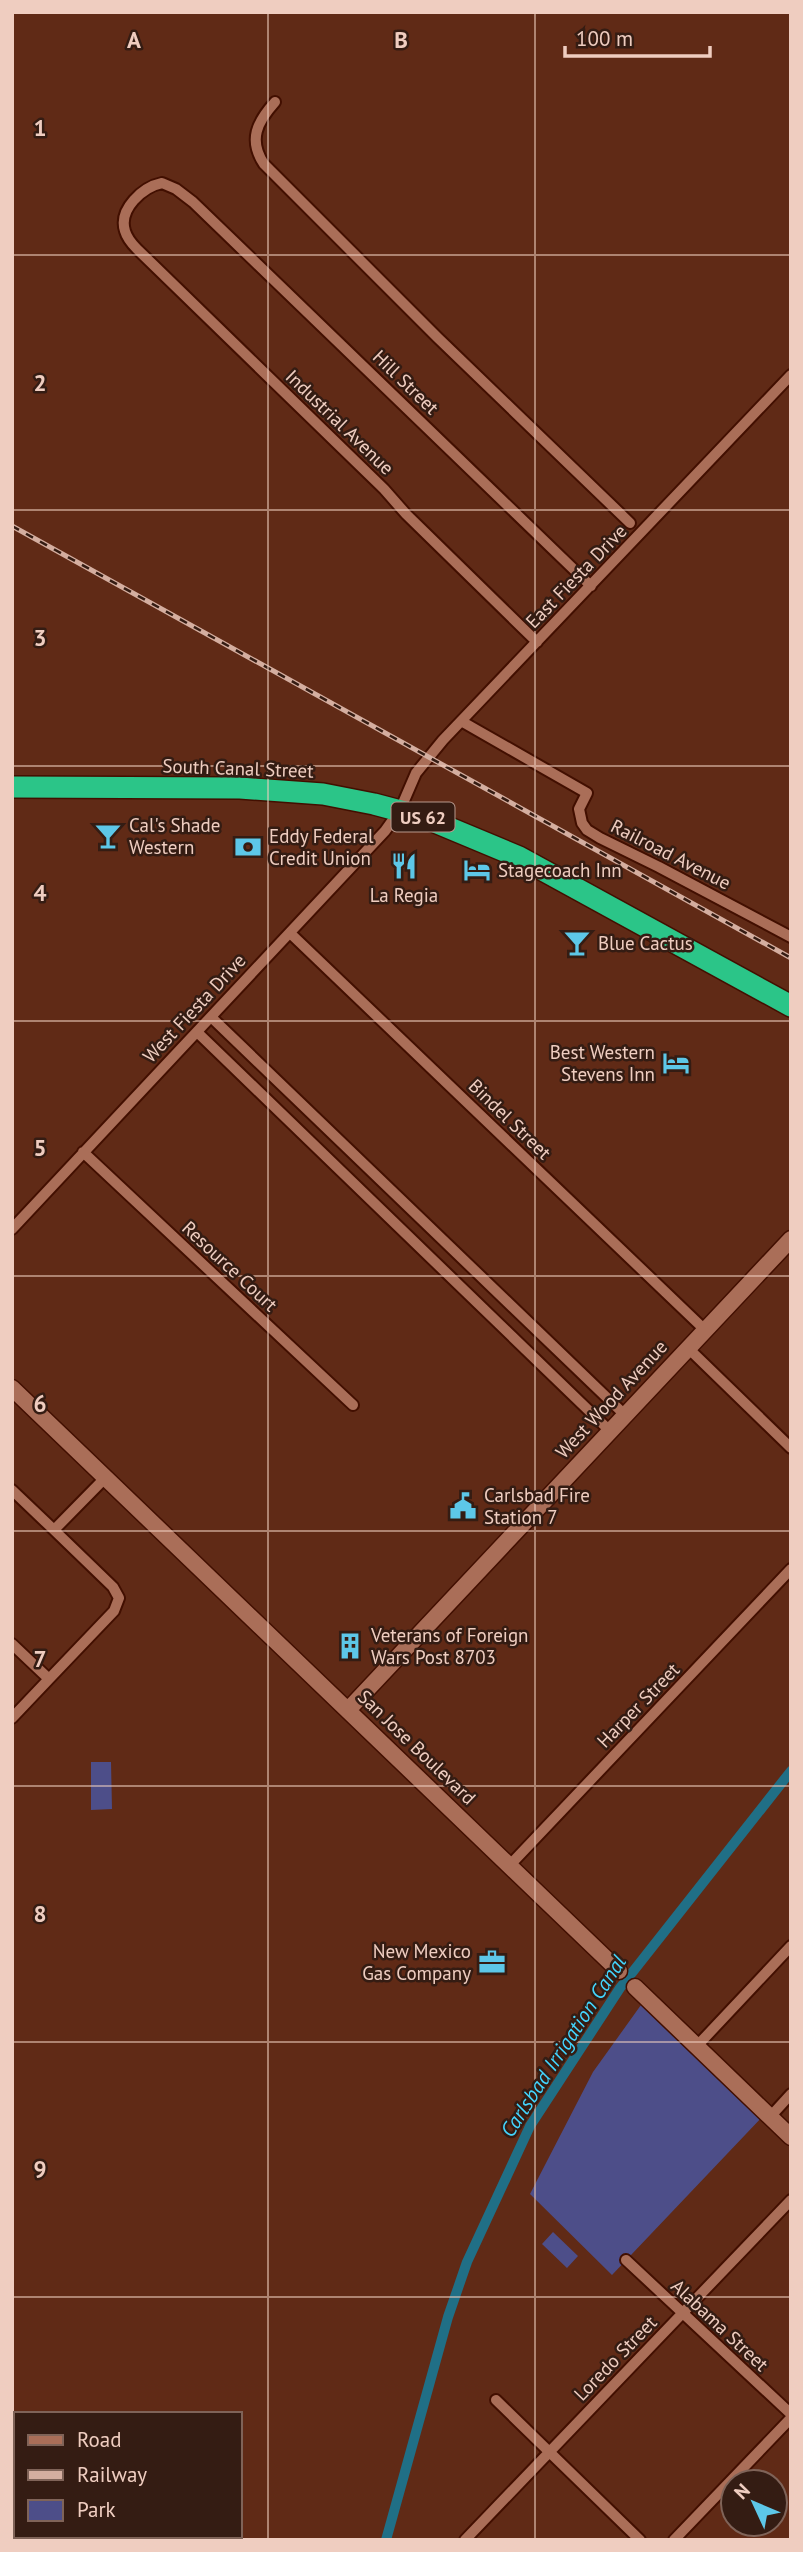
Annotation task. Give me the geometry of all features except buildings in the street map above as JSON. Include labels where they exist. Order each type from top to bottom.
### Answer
[{"type":"highway","name":"South Canal Street","points":[[12,788],[274,789],[352,799],[400,810],[474,836],[519,857],[791,1006]]},
{"type":"street","points":[[275,102],[263,115],[255,139],[256,153],[264,164],[438,338],[630,523]]},
{"type":"street","name":"Hill Street","points":[[124,223],[134,200],[141,193],[156,184],[169,184],[195,205],[591,586]]},
{"type":"street","name":"Industrial Avenue","points":[[124,223],[126,234],[143,256],[375,480],[406,514],[537,642]]},
{"type":"street","name":"East Fiesta Drive","points":[[400,810],[416,773],[461,721],[791,375]]},
{"type":"street","name":"Railroad Avenue","points":[[461,721],[587,793],[579,809],[582,823],[600,838],[791,937]]},
{"type":"street","name":"West Fiesta Drive","points":[[12,1229],[385,831],[400,810]]},
{"type":"street","name":"Bindel Street","points":[[290,933],[705,1330]]},
{"type":"street","points":[[211,1017],[625,1415]]},
{"type":"street","points":[[197,1032],[610,1431]]},
{"type":"street","name":"Resource Court","points":[[83,1152],[353,1405]]},
{"type":"street","name":"West Wood Avenue","points":[[348,1710],[791,1239]]},
{"type":"street","points":[[688,1348],[791,1448]]},
{"type":"street","name":"San Jose Boulevard","points":[[12,1388],[791,2137]]},
{"type":"street","points":[[54,1531],[106,1477]]},
{"type":"street","points":[[12,1490],[113,1587],[120,1598],[114,1611],[12,1718]]},
{"type":"street","name":"Harper Street","points":[[510,1865],[791,1569]]},
{"type":"street","points":[[12,1644],[50,1679]]},
{"type":"street","points":[[697,2046],[791,1946]]},
{"type":"street","points":[[769,2116],[791,2094]]},
{"type":"street","name":"Loredo Street","points":[[465,2540],[791,2200]]},
{"type":"street","name":"Alabama Street","points":[[626,2260],[791,2416]]},
{"type":"street","points":[[496,2400],[640,2540]]},
{"type":"street","points":[[674,2540],[791,2416]]},
{"type":"green space","points":[[91,1762],[111,1762],[112,1809],[91,1810]]},
{"type":"green space","points":[[646,1998],[766,2113],[612,2275],[530,2194],[593,2072]]},
{"type":"green space","points":[[553,2232],[578,2256],[567,2268],[542,2244]]},
{"type":"waterway","name":"Carlsbad Irrigation Canal","points":[[386,2540],[448,2317],[467,2262],[530,2126],[620,1988],[791,1771]]},
{"type":"railway","points":[[12,526],[791,958]]},
{"type":"place","name":"Cal's Shade Western","points":[[108,836]]},
{"type":"place","name":"Eddy Federal Credit Union","points":[[248,847]]},
{"type":"place","name":"La Regia","points":[[404,866]]},
{"type":"place","name":"Stagecoach Inn","points":[[477,870]]},
{"type":"place","name":"Blue Cactus","points":[[577,943]]},
{"type":"place","name":"Best Western Stevens Inn","points":[[676,1063]]},
{"type":"place","name":"Carlsbad Fire Station 7","points":[[463,1506]]},
{"type":"place","name":"Veterans of Foreign Wars Post 8703","points":[[350,1646]]},
{"type":"place","name":"New Mexico Gas Company","points":[[492,1962]]}]
